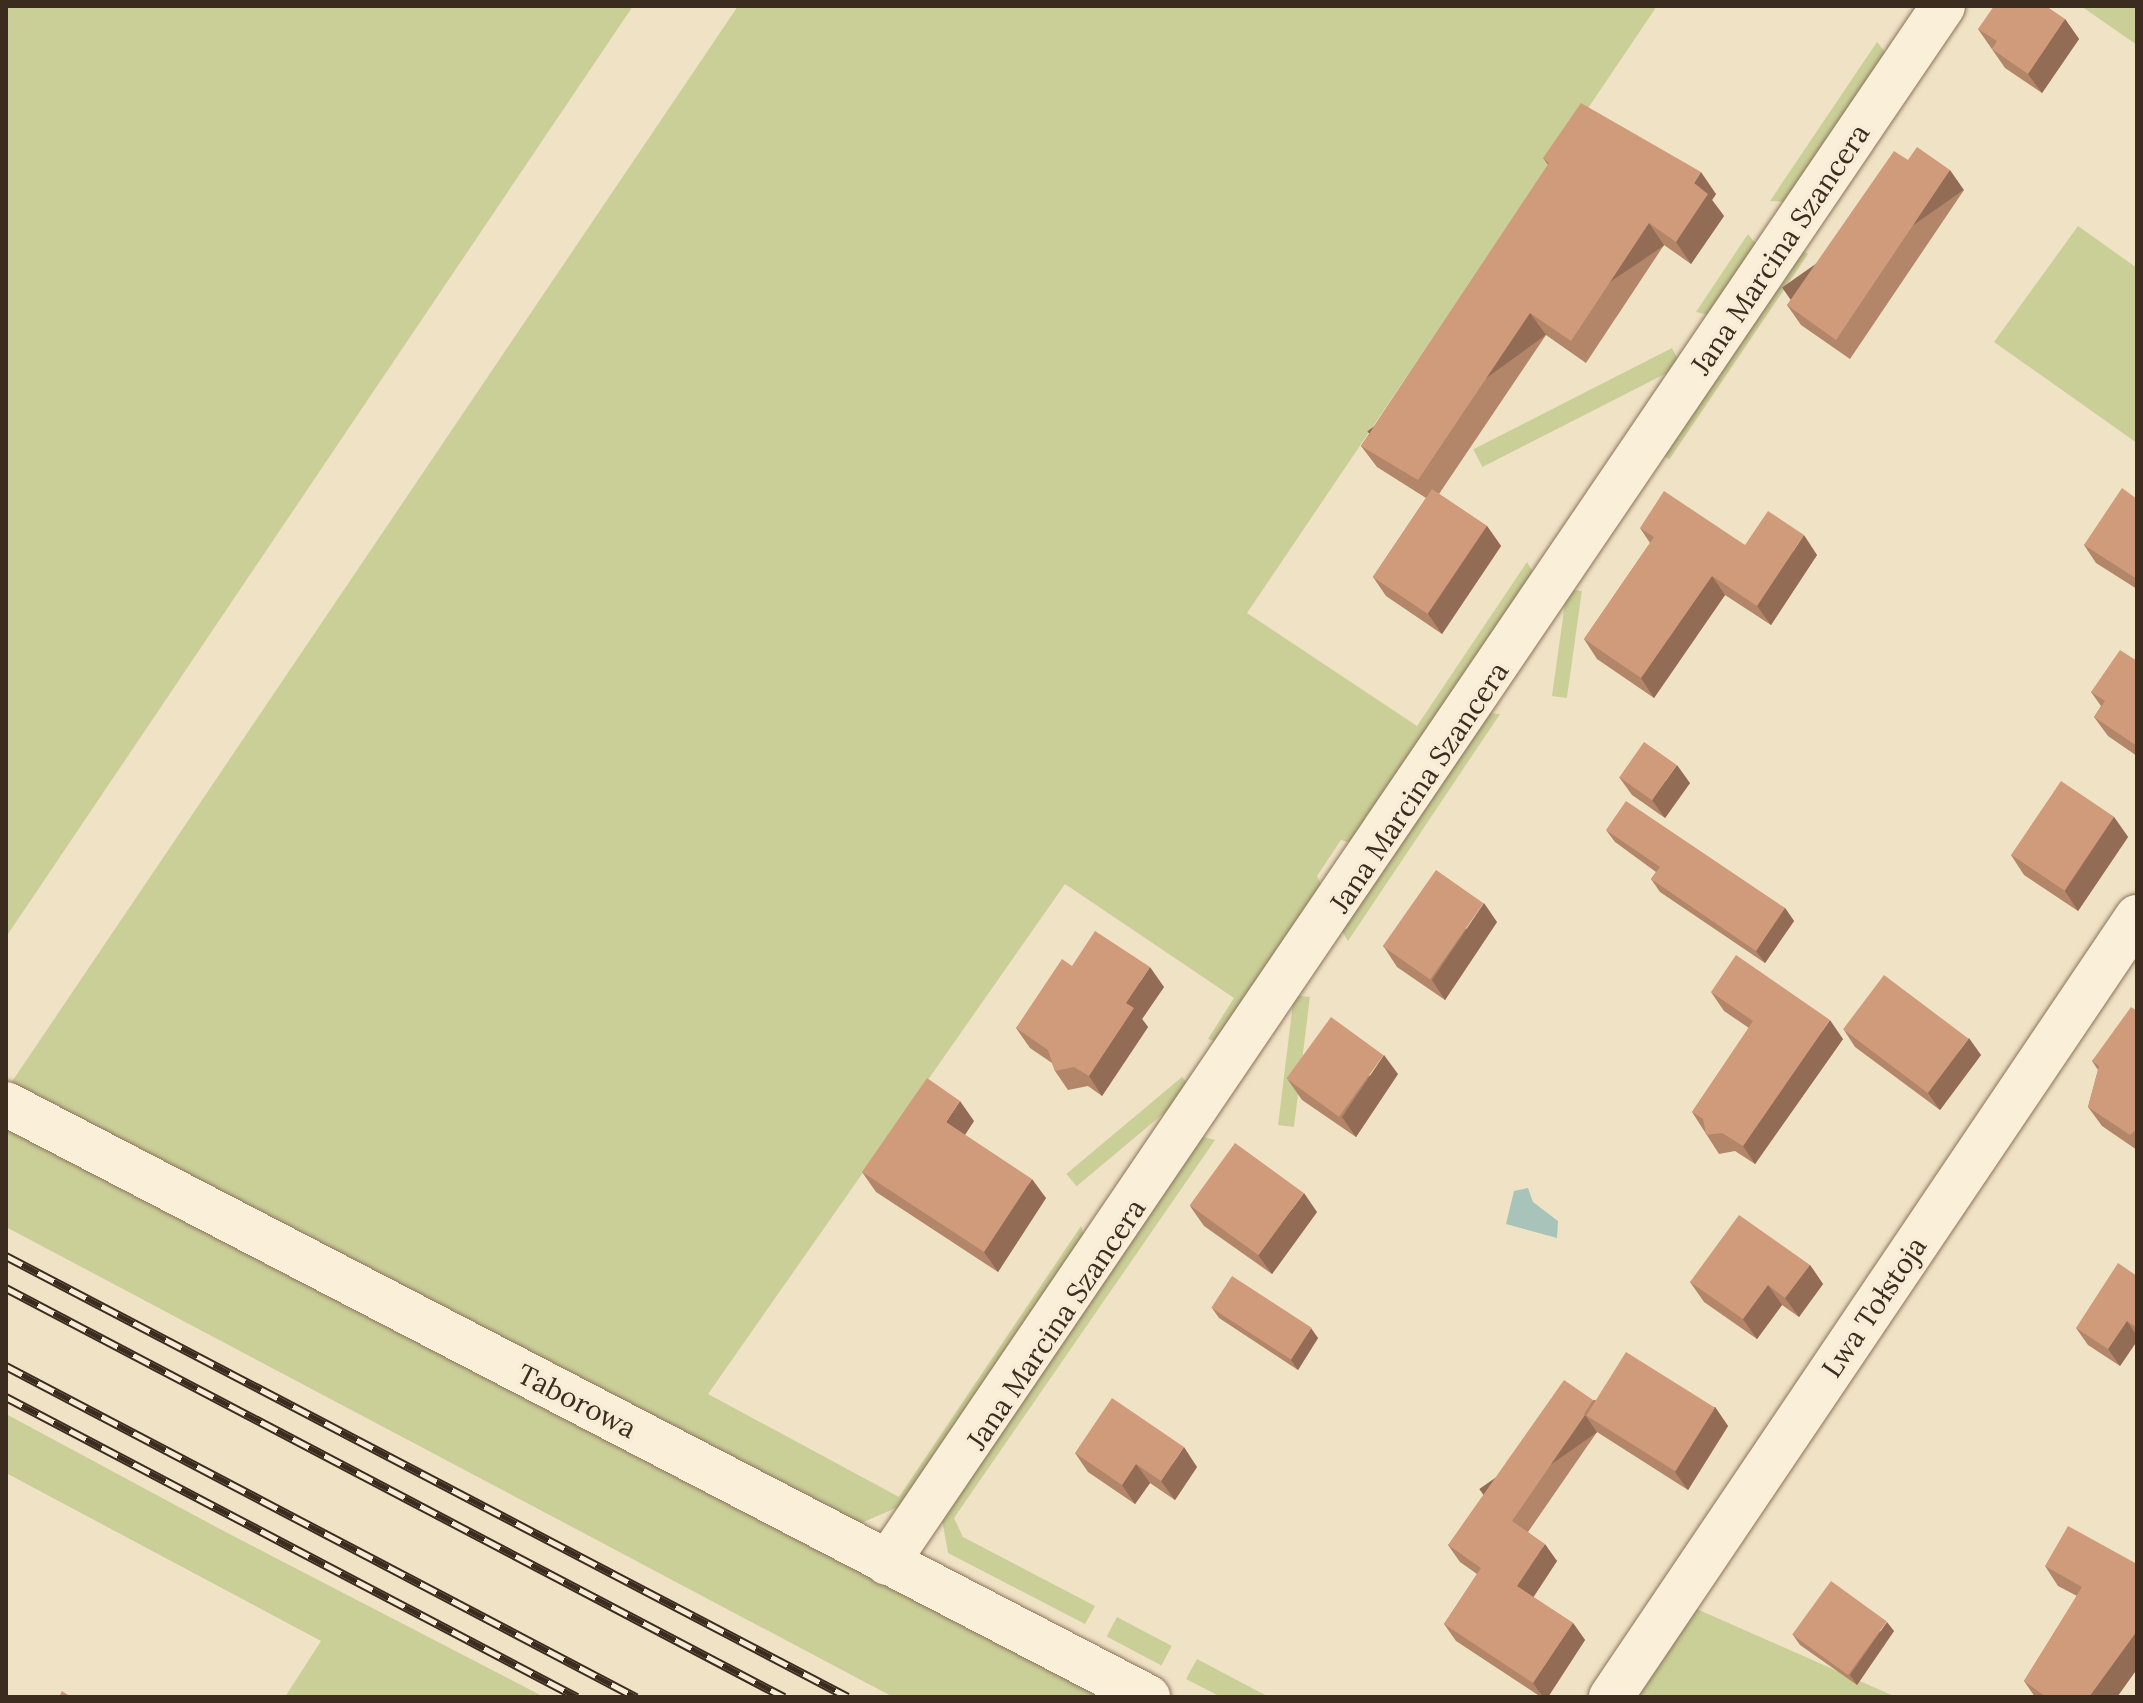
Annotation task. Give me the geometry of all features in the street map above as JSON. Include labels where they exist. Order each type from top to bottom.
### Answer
[{"type":"street","name":"Jana Marcina Szancera","points":[[887,1563],[934,1505],[1943,6]]},
{"type":"street","name":"Lwa Tołstoja","points":[[1611,1697],[2137,917]]},
{"type":"street","name":"Taborowa","points":[[6,1104],[1148,1697]]},
{"type":"green space","points":[[6,6],[633,6],[6,937]]},
{"type":"green space","points":[[738,6],[1657,6],[1247,613],[1417,726],[1527,562],[1537,579],[1358,845],[1341,840],[1317,876],[1325,892],[1223,1043],[1208,1039],[1234,998],[1065,884],[708,1394],[899,1497],[1081,1226],[1087,1245],[914,1500],[859,1524],[9,1086]]},
{"type":"green space","points":[[2081,6],[2137,6],[2137,45]]},
{"type":"green space","points":[[1877,42],[1888,56],[1787,202],[1770,201]]},
{"type":"green space","points":[[2078,226],[2137,268],[2137,443],[1994,342]]},
{"type":"green space","points":[[1748,234],[1759,248],[1714,316],[1696,312]]},
{"type":"green space","points":[[1796,246],[1808,254],[1669,460],[1657,451]]},
{"type":"green space","points":[[1672,348],[1681,366],[1482,467],[1473,449]]},
{"type":"green space","points":[[1567,589],[1582,591],[1567,698],[1552,696]]},
{"type":"green space","points":[[1486,713],[1500,714],[1348,941],[1340,928]]},
{"type":"green space","points":[[1294,995],[1310,997],[1294,1127],[1278,1125]]},
{"type":"green space","points":[[1182,1077],[1192,1089],[1077,1186],[1066,1174]]},
{"type":"green space","points":[[6,1120],[1113,1697],[893,1697],[6,1227]]},
{"type":"green space","points":[[1200,1136],[1215,1140],[954,1518],[963,1537],[1095,1606],[1085,1624],[948,1553],[942,1519]]},
{"type":"green space","points":[[6,1414],[544,1697],[285,1697],[321,1641],[6,1473]]},
{"type":"green space","points":[[1690,1606],[1896,1697],[1628,1697]]},
{"type":"green space","points":[[1117,1617],[1172,1646],[1161,1666],[1107,1636]]},
{"type":"green space","points":[[1197,1659],[1269,1697],[1221,1697],[1186,1679]]},
{"type":"water","points":[[1528,1188],[1533,1202],[1558,1221],[1557,1238],[1506,1224],[1514,1191]]},
{"type":"building","points":[[1994,6],[2046,6],[2065,19],[2028,74],[1992,49],[1997,41],[1978,29]]},
{"type":"building","points":[[1581,103],[1701,172],[1694,183],[1708,194],[1676,242],[1649,223],[1571,341],[1530,313],[1418,480],[1361,446],[1549,163],[1543,158]]},
{"type":"building","points":[[1917,147],[1950,170],[1836,340],[1787,305],[1894,151],[1908,160]]},
{"type":"building","points":[[2122,488],[2137,499],[2137,579],[2084,545]]},
{"type":"building","points":[[1432,489],[1487,526],[1427,614],[1373,577]]},
{"type":"building","points":[[1664,491],[1745,545],[1768,511],[1804,535],[1757,606],[1712,576],[1641,678],[1584,639],[1654,537],[1640,528]]},
{"type":"building","points":[[2120,650],[2137,661],[2137,746],[2094,717],[2105,701],[2091,692]]},
{"type":"building","points":[[1644,742],[1677,765],[1652,800],[1619,777]]},
{"type":"building","points":[[2061,781],[2114,817],[2064,891],[2011,855]]},
{"type":"building","points":[[1626,801],[1785,908],[1756,951],[1651,879],[1660,867],[1606,830]]},
{"type":"building","points":[[1436,870],[1484,903],[1430,979],[1383,946]]},
{"type":"building","points":[[1095,931],[1150,967],[1126,1003],[1134,1008],[1089,1076],[1074,1067],[1055,1071],[1048,1050],[1016,1028],[1062,959],[1072,966]]},
{"type":"building","points":[[1736,955],[1830,1020],[1743,1146],[1722,1133],[1706,1135],[1703,1119],[1692,1112],[1753,1021],[1711,992]]},
{"type":"building","points":[[1884,975],[1969,1039],[1928,1093],[1843,1029]]},
{"type":"building","points":[[2131,1007],[2137,1011],[2137,1129],[2130,1135],[2088,1107],[2099,1066],[2092,1061]]},
{"type":"building","points":[[1331,1017],[1384,1055],[1339,1117],[1286,1078]]},
{"type":"building","points":[[927,1078],[960,1101],[946,1122],[1032,1179],[984,1252],[862,1172]]},
{"type":"building","points":[[1235,1143],[1304,1193],[1259,1255],[1190,1205]]},
{"type":"building","points":[[1739,1215],[1810,1265],[1785,1298],[1768,1285],[1743,1319],[1690,1282]]},
{"type":"building","points":[[2118,1263],[2137,1276],[2137,1328],[2127,1321],[2108,1349],[2076,1328]]},
{"type":"building","points":[[1232,1276],[1312,1328],[1291,1360],[1211,1308]]},
{"type":"building","points":[[1626,1352],[1715,1408],[1675,1471],[1586,1416]]},
{"type":"building","points":[[1564,1380],[1593,1400],[1512,1521],[1545,1544],[1517,1586],[1573,1623],[1533,1683],[1444,1624],[1481,1568],[1448,1545]]},
{"type":"building","points":[[1112,1398],[1184,1447],[1161,1481],[1136,1464],[1122,1485],[1075,1453]]},
{"type":"building","points":[[2068,1526],[2137,1564],[2137,1631],[2089,1697],[2046,1697],[2024,1681],[2082,1587],[2045,1566]]},
{"type":"building","points":[[1831,1581],[1887,1622],[1848,1675],[1792,1634]]},
{"type":"railway","points":[[6,1256],[848,1697]]},
{"type":"railway","points":[[6,1288],[784,1697]]},
{"type":"railway","points":[[6,1366],[636,1697]]},
{"type":"railway","points":[[6,1397],[577,1697]]}]
